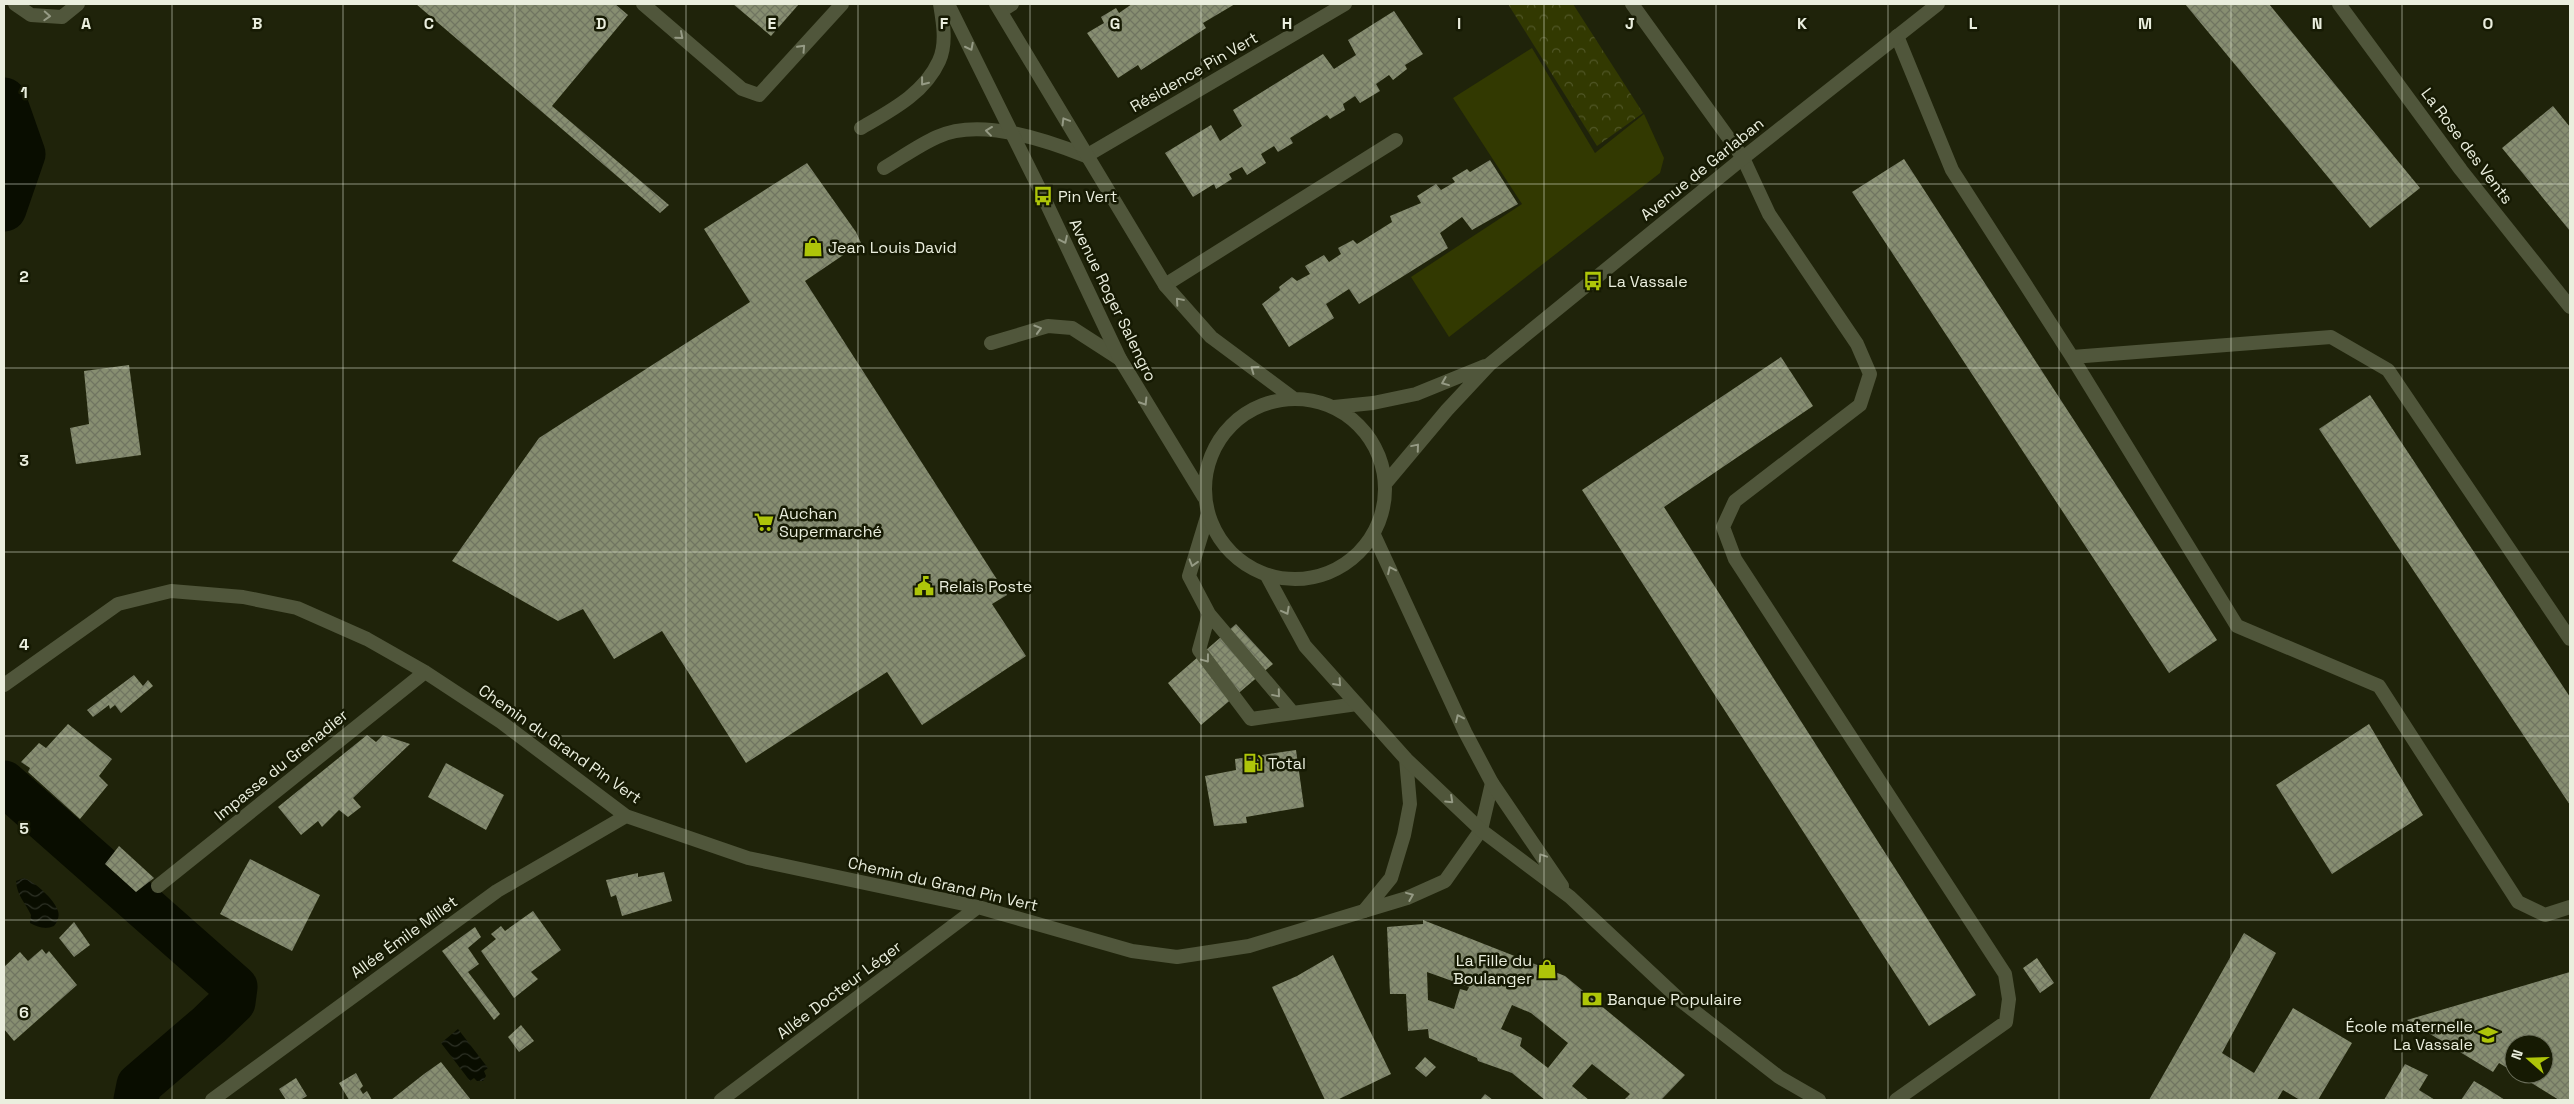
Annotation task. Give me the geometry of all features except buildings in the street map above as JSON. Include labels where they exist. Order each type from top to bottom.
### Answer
[{"type":"main road","points":[[15,4],[31,16],[62,17],[78,4]]},
{"type":"main road","points":[[643,4],[742,89],[759,95],[842,4]]},
{"type":"main road","points":[[860,128],[901,105],[922,85],[939,61],[944,32],[940,4]]},
{"type":"main road","name":"Avenue Roger Salengro","points":[[948,4],[1013,134],[1120,360],[1204,497]]},
{"type":"main road","name":"Résidence Pin Vert","points":[[1086,156],[1345,4]]},
{"type":"main road","points":[[1632,4],[1743,158],[1770,214],[1857,344],[1870,374],[1860,405],[1735,501],[1723,527],[1735,558],[2005,974],[2009,998],[2006,1022],[1896,1100]]},
{"type":"main road","name":"Avenue de Garlaban","points":[[1385,484],[1447,410],[1490,364],[1743,158],[1938,4]]},
{"type":"main road","points":[[1003,6],[1086,156],[1165,285],[1211,338],[1293,398]]},
{"type":"main road","name":"La Rose des Vents","points":[[2344,6],[2462,170],[2570,307]]},
{"type":"main road","points":[[1897,36],[1952,170],[2072,356],[2238,626],[2379,686],[2518,902],[2545,914],[2570,907]]},
{"type":"main road","points":[[884,168],[938,136],[973,129],[1046,140],[1086,156]]},
{"type":"main road","points":[[1165,285],[1396,140]]},
{"type":"main road","points":[[991,343],[1048,326],[1072,328],[1120,360]]},
{"type":"main road","points":[[2072,356],[2331,337],[2388,370],[2570,639]]},
{"type":"main road","name":"Avenue de Garlaban","points":[[1334,407],[1373,403],[1416,394],[1490,364]]},
{"type":"main road","points":[[1293,398],[1314,400],[1334,407],[1360,426],[1378,453],[1385,484],[1383,510],[1374,535],[1354,558],[1327,574],[1297,581],[1267,576],[1241,563],[1220,543],[1207,516],[1204,497],[1208,460],[1227,428],[1256,406],[1293,398]]},
{"type":"main road","points":[[1207,516],[1188,576],[1209,614],[1294,713]]},
{"type":"main road","points":[[1374,535],[1465,732],[1492,783],[1570,897]]},
{"type":"main road","points":[[1267,576],[1305,646],[1406,759],[1481,830],[1570,897],[1680,1000],[1779,1077],[1819,1100]]},
{"type":"main road","name":"Chemin du Grand Pin Vert","points":[[4,685],[118,604],[171,591],[243,597],[297,608],[367,639],[425,672],[501,722],[626,816],[748,858],[978,907],[1132,951],[1177,957],[1249,946],[1407,898],[1445,881],[1481,830]]},
{"type":"main road","points":[[1209,614],[1199,650],[1251,719],[1357,704]]},
{"type":"main road","name":"Impasse du Grenadier","points":[[158,886],[425,672]]},
{"type":"main road","points":[[1364,911],[1391,878],[1404,835],[1410,804],[1406,759]]},
{"type":"main road","points":[[1481,830],[1492,783]]},
{"type":"main road","name":"Allée Émile Millet","points":[[212,1100],[497,891],[626,816]]},
{"type":"main road","name":"Allée Docteur Léger","points":[[721,1100],[978,907]]},
{"type":"green space","points":[[1508,4],[1573,4],[1643,113],[1597,146]]},
{"type":"green space","points":[[1532,48],[1595,153],[1644,114],[1664,158],[1660,173],[1449,337],[1411,277],[1522,204],[1453,98]]},
{"type":"water","points":[[24,878],[33,883],[53,901],[59,915],[54,926],[42,928],[30,923],[31,915],[20,895],[16,881]]},
{"type":"water","points":[[458,1029],[488,1068],[484,1071],[486,1076],[483,1081],[477,1081],[474,1078],[470,1081],[441,1043]]},
{"type":"waterway","points":[[4,100],[23,154],[4,209]]},
{"type":"waterway","points":[[4,783],[235,987],[233,1002],[139,1085],[136,1100]]},
{"type":"place","name":"Pin Vert","points":[[1043,196]]},
{"type":"place","name":"Jean Louis David","points":[[813,247]]},
{"type":"place","name":"La Vassale","points":[[1593,281]]},
{"type":"place","name":"Auchan Supermarché","points":[[764,522]]},
{"type":"place","name":"Relais Poste","points":[[924,586]]},
{"type":"place","name":"Total","points":[[1253,763]]},
{"type":"place","name":"La Fille du Boulanger","points":[[1547,969]]},
{"type":"place","name":"Banque Populaire","points":[[1592,999]]},
{"type":"place","name":"École maternelle La Vassale","points":[[2488,1035]]}]
